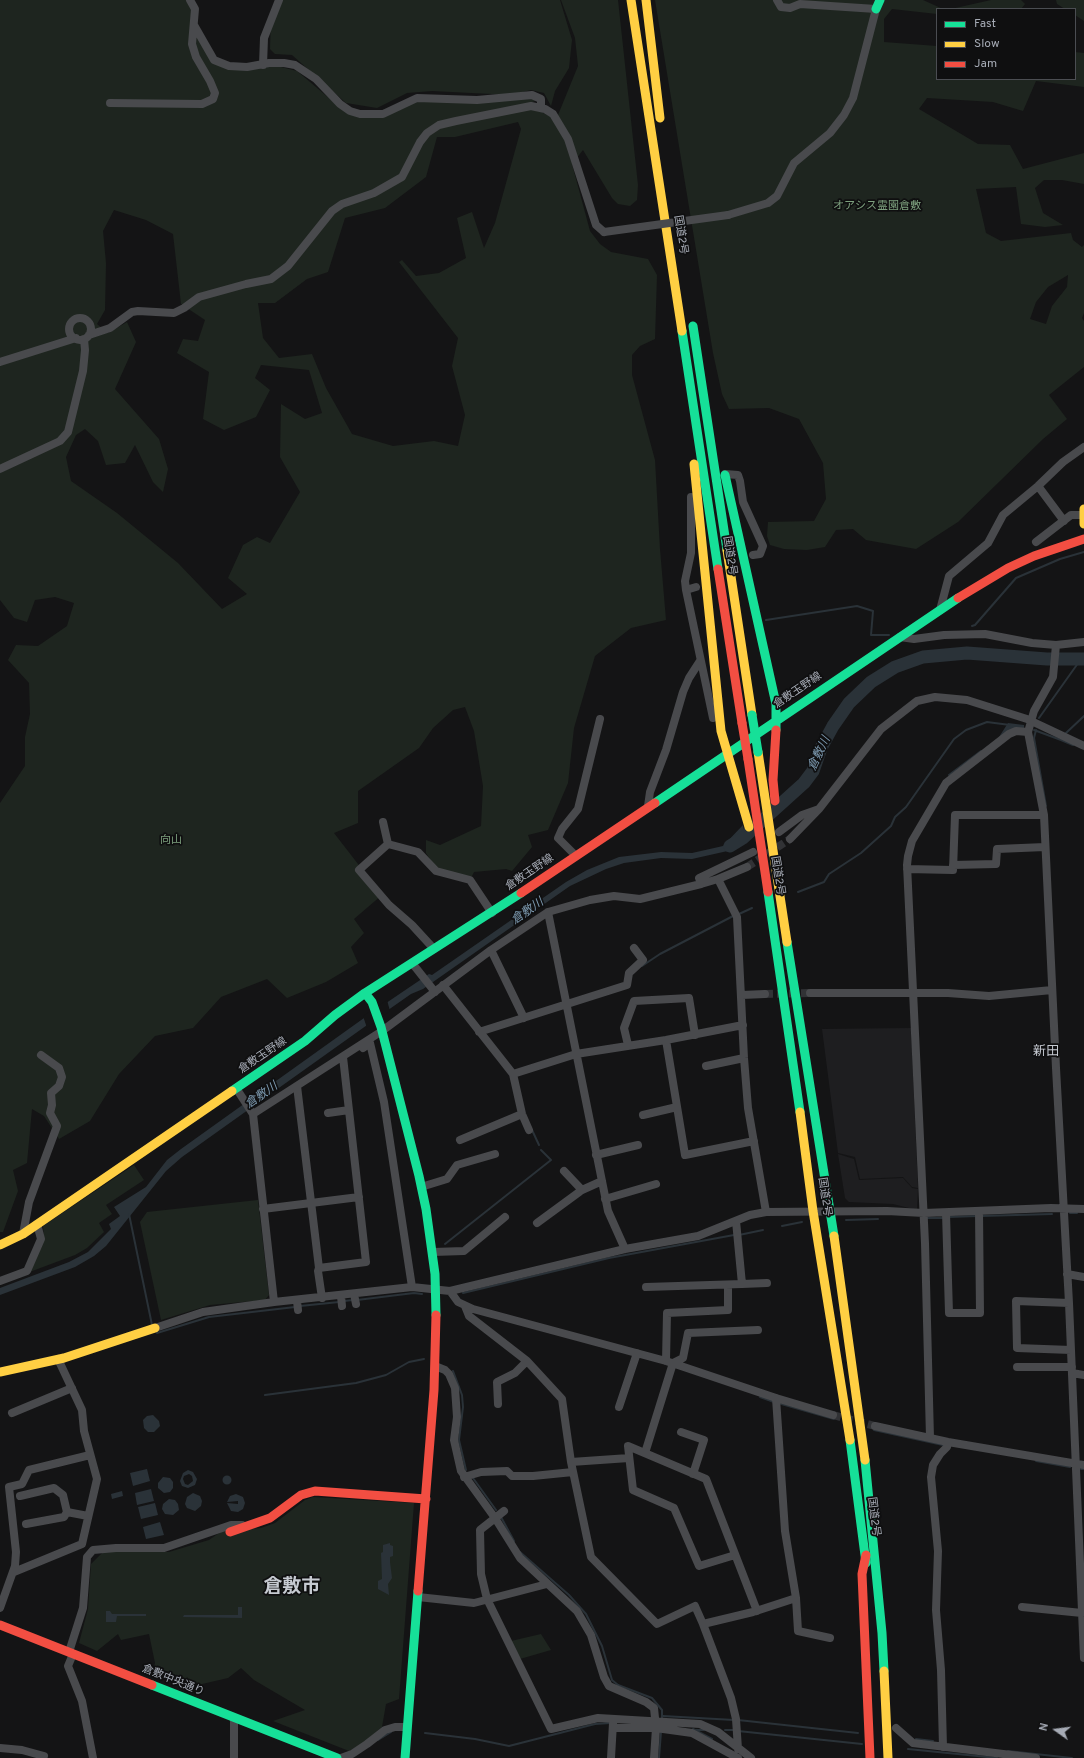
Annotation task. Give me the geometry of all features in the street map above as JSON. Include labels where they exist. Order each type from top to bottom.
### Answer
[{"type":"main road","name":"国道2号","points":[[631,0],[756,812],[793,1061],[813,1211],[853,1456],[866,1555],[873,1633],[887,1728],[877,1758]]},
{"type":"main road","points":[[646,0],[662,128]]},
{"type":"main road","points":[[876,9],[880,0]]},
{"type":"main road","name":"国道2号","points":[[675,213],[678,228]]},
{"type":"main road","name":"国道2号","points":[[691,313],[804,1052],[831,1211],[866,1468],[882,1633],[888,1758]]},
{"type":"main road","points":[[687,359],[696,487],[713,664],[721,730],[726,754],[748,818],[752,852],[784,1036],[793,1061]]},
{"type":"main road","points":[[699,367],[725,474],[776,704],[777,719],[773,780],[774,797],[805,1002],[807,1026],[804,1052]]},
{"type":"main road","name":"倉敷玉野線","points":[[0,1245],[23,1234],[305,1041],[335,1015],[366,993],[492,913],[978,584],[1034,556],[1084,539]]},
{"type":"main road","points":[[366,993],[372,1002],[381,1029],[421,1187],[433,1252],[436,1289],[435,1366],[405,1758]]},
{"type":"main road","points":[[0,1372],[63,1362],[141,1338],[152,1329]]},
{"type":"main road","points":[[866,1468],[873,1480],[885,1565]]},
{"type":"main road","points":[[230,1532],[246,1525],[270,1518],[301,1495],[315,1491],[426,1499]]},
{"type":"main road","points":[[866,1555],[862,1574],[870,1758]]},
{"type":"main road","name":"倉敷中央通り","points":[[0,1625],[337,1758]]},
{"type":"main road","points":[[895,1701],[887,1728],[897,1758]]},
{"type":"street","points":[[110,104],[202,104],[213,99],[215,93],[196,57],[192,44],[195,8],[190,0]]},
{"type":"street","points":[[263,65],[264,38],[279,0]]},
{"type":"street","points":[[0,362],[110,328],[132,312],[174,313],[199,297],[246,284],[271,279],[288,266],[337,207],[355,198],[374,193],[402,177],[420,142],[427,133],[439,125],[456,121],[531,106],[541,108],[553,114],[568,139],[596,225],[604,232],[728,215],[768,204],[777,196],[794,164],[830,133],[844,115],[853,98],[876,9],[800,2],[790,8],[783,8],[780,7],[777,0]]},
{"type":"street","points":[[194,25],[214,60],[229,66],[247,67],[284,63],[295,65],[316,79],[340,104],[350,111],[360,114],[383,114],[418,98],[477,100],[532,95],[541,99],[541,108]]},
{"type":"street","points":[[0,469],[60,441],[68,432],[83,371],[86,350],[83,337]]},
{"type":"street","points":[[940,610],[949,576],[988,543],[1003,515],[1038,486],[1063,462],[1084,447]]},
{"type":"street","points":[[725,474],[738,475],[743,502],[763,546],[760,554],[753,555]]},
{"type":"street","points":[[1038,486],[1064,520]]},
{"type":"street","points":[[696,487],[692,490],[691,553],[686,581],[686,590],[715,732],[719,743],[726,754]]},
{"type":"street","points":[[1036,542],[1071,515],[1084,516]]},
{"type":"street","points":[[686,590],[696,587]]},
{"type":"street","points":[[900,637],[914,639],[944,635],[985,634],[1056,647],[1084,642]]},
{"type":"street","points":[[1056,647],[1053,677],[1038,703],[1030,721],[1028,732],[1044,815],[1071,1350],[1076,1373],[1075,1464],[1081,1502],[1084,1658]]},
{"type":"street","points":[[648,806],[650,792],[666,750],[683,692],[689,678],[700,661]]},
{"type":"street","points":[[790,839],[819,809],[881,729],[917,701],[935,697],[967,700],[1030,721],[1084,746]]},
{"type":"street","points":[[576,856],[559,841],[558,834],[578,809],[600,719]]},
{"type":"street","points":[[930,1438],[924,1213],[908,856],[912,841],[946,783],[1009,734],[1016,731],[1028,732]]},
{"type":"street","points":[[779,832],[802,815],[819,809]]},
{"type":"street","points":[[909,869],[953,870],[955,814],[1044,815]]},
{"type":"street","points":[[383,822],[388,844]]},
{"type":"street","points":[[388,844],[418,852],[436,871],[470,880],[492,913]]},
{"type":"street","points":[[388,844],[359,870],[390,905],[412,925],[434,949]]},
{"type":"street","points":[[953,865],[996,864],[997,850],[1045,847]]},
{"type":"street","points":[[701,884],[699,878],[752,852]]},
{"type":"street","points":[[252,1113],[343,1057],[433,990],[443,986],[491,950],[548,912],[590,900],[614,896],[640,899],[718,879],[747,867]]},
{"type":"street","points":[[718,879],[736,915],[742,995],[744,1058],[754,1141],[766,1212]]},
{"type":"street","points":[[548,912],[565,1004],[605,1199],[608,1211],[625,1249]]},
{"type":"street","points":[[479,1032],[627,985],[629,973],[643,960],[634,948]]},
{"type":"street","points":[[491,950],[524,1018]]},
{"type":"street","points":[[412,963],[433,990]]},
{"type":"street","points":[[443,986],[513,1074],[522,1114],[528,1130]]},
{"type":"street","points":[[810,993],[915,993],[989,996],[1052,990]]},
{"type":"street","points":[[742,995],[765,994]]},
{"type":"street","points":[[628,1045],[624,1028],[634,1001],[689,998],[695,1035]]},
{"type":"street","points":[[513,1074],[576,1054],[695,1035],[742,1025]]},
{"type":"street","points":[[666,1040],[685,1155],[754,1141]]},
{"type":"street","points":[[360,1045],[361,1048],[370,1043],[384,1102],[412,1287]]},
{"type":"street","points":[[23,1234],[23,1226],[29,1202],[57,1126],[50,1113],[52,1105],[51,1093],[59,1086],[62,1077],[59,1068],[41,1055]]},
{"type":"street","points":[[319,1268],[366,1262],[343,1057]]},
{"type":"street","points":[[706,1066],[744,1058]]},
{"type":"street","points":[[297,1086],[322,1298]]},
{"type":"street","points":[[236,1088],[252,1113],[274,1302]]},
{"type":"street","points":[[643,1115],[677,1107]]},
{"type":"street","points":[[328,1113],[349,1110]]},
{"type":"street","points":[[460,1140],[522,1114]]},
{"type":"street","points":[[596,1154],[638,1145]]},
{"type":"street","points":[[421,1187],[447,1179],[457,1165],[495,1154]]},
{"type":"street","points":[[564,1171],[582,1190]]},
{"type":"street","points":[[537,1222],[582,1190],[602,1181]]},
{"type":"street","points":[[605,1199],[656,1184]]},
{"type":"street","points":[[263,1209],[359,1197]]},
{"type":"street","points":[[152,1329],[204,1316],[274,1302],[297,1306],[322,1298],[342,1301],[355,1300],[412,1287],[450,1291],[625,1249],[698,1236],[736,1221],[766,1212],[887,1211],[946,1216],[1084,1209]]},
{"type":"street","points":[[946,1216],[949,1313],[980,1313],[979,1214]]},
{"type":"street","points":[[433,1252],[464,1250],[505,1217]]},
{"type":"street","points":[[736,1221],[742,1284]]},
{"type":"street","points":[[0,1281],[27,1271],[41,1239],[37,1224]]},
{"type":"street","points":[[1067,1274],[1084,1277]]},
{"type":"street","points":[[646,1287],[767,1283]]},
{"type":"street","points":[[645,1453],[671,1364],[667,1313],[728,1310],[728,1285]]},
{"type":"street","points":[[450,1291],[458,1302],[465,1306],[671,1364],[776,1401],[834,1415]]},
{"type":"street","points":[[1069,1303],[1016,1301],[1017,1348],[1071,1350]]},
{"type":"street","points":[[465,1306],[469,1316],[527,1361],[562,1399],[571,1462],[591,1557],[657,1624],[695,1606],[731,1698],[737,1725],[740,1754]]},
{"type":"street","points":[[671,1364],[683,1358],[688,1333],[758,1330]]},
{"type":"street","points":[[618,1407],[636,1355]]},
{"type":"street","points":[[498,1404],[497,1382],[514,1373],[527,1361]]},
{"type":"street","points":[[63,1362],[72,1388],[82,1410],[84,1431],[97,1479],[82,1544],[87,1557],[83,1608],[68,1666],[82,1701],[93,1758]]},
{"type":"street","points":[[435,1366],[445,1370],[449,1374],[455,1388],[457,1417],[454,1440],[461,1471],[464,1477],[495,1518],[520,1558],[577,1611],[591,1634],[604,1677],[609,1686],[646,1702],[654,1708],[660,1725],[654,1758]]},
{"type":"street","points":[[1017,1367],[1076,1373]]},
{"type":"street","points":[[12,1413],[72,1388]]},
{"type":"street","points":[[776,1401],[785,1531],[796,1598],[798,1631],[830,1638]]},
{"type":"street","points":[[875,1426],[930,1438],[948,1444],[1084,1465]]},
{"type":"street","points":[[681,1432],[704,1440],[693,1474]]},
{"type":"street","points":[[943,1744],[936,1610],[938,1550],[931,1477],[933,1465],[948,1444]]},
{"type":"street","points":[[735,1555],[699,1566],[674,1508],[633,1490],[628,1446],[706,1479],[757,1611]]},
{"type":"street","points":[[0,1608],[5,1591],[14,1572],[16,1552],[9,1487],[22,1484],[29,1470],[90,1455]]},
{"type":"street","points":[[571,1462],[629,1458]]},
{"type":"street","points":[[464,1477],[487,1471],[507,1471],[512,1476],[533,1476],[573,1472]]},
{"type":"street","points":[[20,1496],[54,1488],[63,1495],[66,1512],[64,1516],[26,1524]]},
{"type":"street","points":[[504,1511],[480,1530],[481,1574],[487,1599],[551,1729],[598,1718],[613,1723],[674,1726],[705,1725],[718,1732],[740,1754]]},
{"type":"street","points":[[66,1512],[88,1516]]},
{"type":"street","points":[[87,1557],[93,1550],[100,1549],[164,1548],[231,1525],[246,1525]]},
{"type":"street","points":[[14,1572],[82,1544]]},
{"type":"street","points":[[418,1597],[474,1603],[547,1584]]},
{"type":"street","points":[[703,1624],[757,1611],[796,1598]]},
{"type":"street","points":[[1022,1607],[1082,1613]]},
{"type":"street","points":[[233,1757],[234,1718]]},
{"type":"street","points":[[611,1758],[613,1723]]},
{"type":"street","points":[[674,1726],[751,1758]]},
{"type":"street","points":[[341,1758],[352,1754],[385,1730],[395,1727],[407,1728]]},
{"type":"street","points":[[887,1728],[913,1743],[943,1744],[1036,1758]]},
{"type":"street","points":[[0,1748],[22,1750],[44,1756],[43,1758]]},
{"type":"shaded area","points":[[911,1028],[918,1188],[912,1187],[903,1177],[860,1179],[855,1157],[838,1153],[822,1029]]},
{"type":"shaded area","points":[[838,1154],[854,1159],[859,1180],[903,1178],[912,1188],[918,1189],[917,1210],[893,1204],[849,1202],[845,1198]]},
{"type":"green space","name":"向山","points":[[0,0],[186,0],[192,9],[212,61],[281,67],[297,71],[336,104],[359,116],[422,100],[532,97],[537,100],[528,104],[549,116],[558,115],[578,66],[575,38],[561,0],[618,0],[638,185],[637,200],[630,206],[618,204],[612,198],[583,150],[572,164],[590,231],[600,244],[611,252],[648,259],[657,275],[655,339],[640,346],[632,355],[632,375],[655,460],[666,620],[631,628],[595,656],[574,728],[568,783],[548,830],[528,835],[532,847],[512,871],[506,869],[474,872],[472,876],[468,878],[437,870],[426,853],[426,840],[440,845],[481,826],[483,786],[474,731],[465,707],[453,710],[433,728],[419,748],[358,791],[358,823],[334,833],[382,895],[354,919],[364,933],[351,947],[358,963],[326,982],[287,998],[267,979],[221,997],[193,1028],[155,1036],[119,1074],[90,1121],[59,1139],[44,1116],[32,1109],[27,1163],[13,1170],[18,1191],[3,1232],[0,1232],[0,803],[25,766],[25,737],[30,714],[29,683],[8,660],[16,645],[38,646],[67,626],[74,603],[55,597],[35,600],[27,622],[14,618],[0,600]],"holes":[[[518,122],[521,129],[495,223],[484,248],[472,212],[457,218],[466,258],[439,273],[416,276],[402,260],[399,262],[458,338],[452,366],[465,415],[458,446],[434,441],[393,446],[352,434],[326,388],[312,354],[279,358],[263,338],[258,303],[275,303],[307,279],[328,272],[345,218],[385,208],[426,177],[437,137],[455,137]],[[114,210],[146,220],[173,234],[181,304],[205,320],[198,341],[183,339],[177,353],[209,372],[203,419],[224,430],[256,417],[270,390],[255,378],[261,365],[309,370],[322,413],[305,419],[281,404],[280,457],[300,492],[270,543],[257,537],[243,545],[228,578],[247,594],[222,609],[178,563],[117,513],[71,481],[66,457],[76,435],[85,429],[98,441],[106,465],[125,463],[135,445],[153,482],[163,492],[168,469],[159,439],[115,389],[136,342],[127,322],[108,333],[97,324],[105,310],[106,263],[103,231]]]},
{"type":"green space","points":[[276,0],[560,0],[572,40],[569,68],[555,91],[551,106],[544,93],[531,90],[511,95],[432,91],[407,93],[377,108],[346,103],[292,55],[275,54],[270,49],[271,15]]},
{"type":"green space","name":"オアシス霊園倉敷","points":[[655,0],[923,0],[941,8],[936,8],[936,14],[892,9],[884,19],[884,42],[936,46],[936,80],[1076,80],[1076,52],[1084,53],[1084,87],[1036,81],[1023,111],[993,102],[927,98],[919,109],[978,144],[1010,145],[1023,169],[1084,153],[1084,184],[1062,180],[1044,180],[1035,188],[1043,213],[1063,225],[1045,227],[1021,224],[1016,187],[976,189],[986,233],[1001,241],[1071,233],[1073,240],[1082,247],[1084,245],[1084,313],[1082,318],[1084,321],[1084,367],[1049,395],[1067,419],[1043,439],[958,522],[916,549],[866,540],[853,529],[836,530],[825,547],[807,550],[784,549],[770,545],[767,536],[768,522],[814,521],[826,499],[823,463],[799,419],[769,408],[729,409],[722,394],[713,353]],"holes":[[[1068,275],[1067,287],[1052,306],[1046,324],[1030,319],[1036,302],[1048,287]]]},
{"type":"green space","points":[[991,0],[1021,0],[1025,4],[1022,8],[955,8]]},
{"type":"green space","points":[[1056,0],[1084,0],[1084,21],[1076,16],[1076,8],[1063,8],[1057,4]]},
{"type":"green space","points":[[134,1165],[144,1180],[106,1205],[112,1214],[99,1223],[104,1232],[87,1248],[75,1255],[27,1273],[44,1237],[43,1226]]},
{"type":"green space","points":[[258,1200],[269,1295],[265,1300],[210,1305],[161,1320],[140,1222],[147,1212]]},
{"type":"green space","points":[[313,1497],[414,1503],[399,1699],[386,1704],[382,1727],[362,1744],[349,1751],[273,1721],[305,1710],[254,1680],[241,1668],[228,1678],[189,1687],[153,1672],[155,1663],[149,1634],[121,1640],[118,1634],[97,1651],[79,1643],[88,1609],[91,1564],[103,1552],[169,1552],[209,1540],[222,1531],[261,1528],[275,1523],[305,1500]]},
{"type":"green space","points":[[541,1634],[551,1650],[520,1659],[511,1641]]},
{"type":"water","points":[[1008,723],[1024,725],[1024,729],[999,737]]},
{"type":"water","points":[[743,825],[746,842],[732,850],[692,859],[661,858],[624,863],[606,869],[570,886],[423,989],[411,994],[182,1157],[166,1171],[106,1246],[94,1256],[75,1267],[0,1295],[0,1288],[69,1262],[88,1252],[111,1229],[109,1224],[120,1216],[114,1207],[146,1187],[167,1160],[181,1149],[364,1018],[429,974],[432,975],[566,882],[587,870],[619,857],[661,852],[692,853],[723,846]]},
{"type":"water","points":[[153,1415],[159,1421],[160,1426],[154,1432],[148,1432],[144,1428],[143,1420],[147,1416]]},
{"type":"water","points":[[147,1469],[150,1481],[133,1486],[130,1473]]},
{"type":"water","points":[[188,1470],[193,1472],[197,1479],[195,1485],[188,1488],[182,1486],[180,1481],[183,1473]],"holes":[[[189,1474],[192,1476],[193,1481],[188,1485],[185,1484],[183,1479],[184,1476]]]},
{"type":"water","points":[[225,1476],[229,1476],[231,1480],[229,1484],[225,1484],[223,1482],[223,1478]]},
{"type":"water","points":[[163,1477],[170,1478],[173,1482],[173,1488],[170,1492],[164,1493],[158,1488],[158,1483]]},
{"type":"water","points":[[151,1489],[154,1501],[137,1505],[135,1493]]},
{"type":"water","points":[[122,1491],[123,1496],[112,1499],[111,1494]]},
{"type":"water","points":[[193,1493],[200,1496],[202,1501],[201,1506],[195,1511],[187,1508],[185,1504],[187,1497]]},
{"type":"water","points":[[236,1494],[243,1497],[245,1503],[243,1509],[238,1512],[231,1511],[227,1503],[238,1504],[238,1501],[227,1502],[230,1496]]},
{"type":"water","points":[[169,1499],[175,1500],[178,1504],[179,1510],[173,1515],[165,1514],[162,1509],[163,1504]]},
{"type":"water","points":[[155,1503],[158,1515],[141,1519],[138,1507]]},
{"type":"water","points":[[160,1522],[164,1535],[146,1539],[143,1527]]},
{"type":"water","points":[[390,1543],[390,1545],[393,1546],[393,1556],[390,1557],[392,1578],[388,1584],[389,1595],[378,1589],[378,1581],[382,1579],[381,1553],[383,1552],[383,1545]]},
{"type":"water","points":[[238,1607],[242,1607],[242,1618],[183,1617],[184,1615],[238,1615]]},
{"type":"water","points":[[106,1611],[110,1611],[112,1614],[146,1614],[146,1616],[117,1616],[116,1622],[106,1622]]},
{"type":"pier","points":[[387,1000],[390,1011],[367,1028],[363,1016]]},
{"type":"waterway","points":[[972,626],[975,625],[1016,578],[1060,559],[1084,552]]},
{"type":"waterway","points":[[766,620],[857,606],[873,611],[871,635],[889,635]]},
{"type":"waterway","name":"倉敷川","points":[[730,846],[743,838],[804,783],[813,771],[821,748],[833,726],[849,703],[871,682],[895,667],[923,657],[967,653],[1047,659],[1084,659]]},
{"type":"waterway","points":[[1039,718],[1081,659]]},
{"type":"waterway","points":[[1066,733],[1084,716]]},
{"type":"waterway","points":[[798,892],[824,882],[829,874],[861,853],[891,826],[895,817],[906,807],[954,739],[966,730],[987,722],[1010,725]]},
{"type":"waterway","points":[[1034,730],[1061,740],[1062,738]]},
{"type":"waterway","points":[[1036,730],[1034,738],[1046,806]]},
{"type":"waterway","points":[[1061,740],[1073,745]]},
{"type":"waterway","points":[[949,775],[981,751]]},
{"type":"waterway","points":[[739,914],[752,908]]},
{"type":"waterway","points":[[642,966],[660,954],[735,915]]},
{"type":"waterway","points":[[532,1130],[539,1145]]},
{"type":"waterway","points":[[445,1244],[551,1160],[541,1150]]},
{"type":"waterway","points":[[1070,1213],[1077,1213]]},
{"type":"waterway","points":[[129,1214],[152,1325]]},
{"type":"waterway","points":[[981,1216],[1052,1214]]},
{"type":"waterway","points":[[949,1217],[977,1216]]},
{"type":"waterway","points":[[926,1218],[945,1218]]},
{"type":"waterway","points":[[846,1220],[878,1219]]},
{"type":"waterway","points":[[782,1226],[802,1222]]},
{"type":"waterway","points":[[739,1235],[763,1230]]},
{"type":"waterway","points":[[463,1293],[609,1258],[734,1235]]},
{"type":"waterway","points":[[357,1300],[414,1293],[422,1294]]},
{"type":"waterway","points":[[344,1301],[353,1300]]},
{"type":"waterway","points":[[300,1306],[339,1302]]},
{"type":"waterway","points":[[157,1333],[209,1317],[295,1307]]},
{"type":"waterway","points":[[265,1395],[356,1383],[386,1375],[409,1362],[424,1359]]},
{"type":"waterway","points":[[453,1371],[462,1395],[463,1407],[459,1440],[466,1470]]},
{"type":"waterway","points":[[760,1397],[774,1402]]},
{"type":"waterway","points":[[778,1403],[834,1419]]},
{"type":"waterway","points":[[874,1430],[943,1445]]},
{"type":"waterway","points":[[1036,1461],[1070,1467]]},
{"type":"waterway","points":[[473,1478],[496,1510]]},
{"type":"waterway","points":[[501,1517],[514,1541]]},
{"type":"waterway","points":[[520,1552],[569,1595],[586,1614],[602,1646],[612,1680],[618,1685],[652,1698],[662,1710],[662,1719]]},
{"type":"waterway","points":[[663,1716],[734,1720]]},
{"type":"waterway","points":[[738,1720],[858,1733]]},
{"type":"waterway","points":[[425,1733],[475,1739],[509,1746],[595,1724],[610,1723]]},
{"type":"waterway","points":[[693,1729],[712,1739]]},
{"type":"waterway","points":[[696,1730],[704,1730]]},
{"type":"waterway","points":[[725,1730],[734,1730]]},
{"type":"waterway","points":[[738,1731],[862,1744]]},
{"type":"waterway","points":[[378,1740],[391,1732]]},
{"type":"waterway","points":[[659,1758],[661,1732]]},
{"type":"waterway","points":[[916,1739],[933,1741]]},
{"type":"waterway","points":[[908,1749],[997,1758]]},
{"type":"waterway","points":[[1008,1751],[1072,1758]]},
{"type":"tunnel","points":[[747,867],[790,839]]},
{"type":"tunnel","points":[[765,994],[810,993]]},
{"type":"tunnel","points":[[833,1415],[875,1426]]},
{"type":"traffic: fast","points":[[876,9],[880,0]]},
{"type":"traffic: fast","points":[[693,326],[727,550]]},
{"type":"traffic: fast","points":[[682,331],[718,569]]},
{"type":"traffic: fast","points":[[725,475],[776,704],[776,730]]},
{"type":"traffic: fast","points":[[655,803],[958,598]]},
{"type":"traffic: fast","points":[[752,715],[758,752]]},
{"type":"traffic: fast","points":[[768,892],[800,1112]]},
{"type":"traffic: fast","points":[[232,1091],[305,1041],[335,1015],[365,993],[521,893]]},
{"type":"traffic: fast","points":[[787,942],[834,1236]]},
{"type":"traffic: fast","points":[[365,993],[372,1002],[381,1027],[419,1176],[426,1209],[435,1274],[436,1315]]},
{"type":"traffic: fast","points":[[850,1440],[866,1563]]},
{"type":"traffic: fast","points":[[865,1460],[882,1633],[884,1671]]},
{"type":"traffic: fast","points":[[405,1758],[418,1591]]},
{"type":"traffic: fast","points":[[152,1685],[337,1758]]},
{"type":"traffic: slow","points":[[631,0],[682,331]]},
{"type":"traffic: slow","points":[[646,0],[660,118]]},
{"type":"traffic: slow","points":[[694,464],[721,731],[749,827]]},
{"type":"traffic: slow","points":[[1084,509],[1084,524]]},
{"type":"traffic: slow","points":[[727,550],[752,715]]},
{"type":"traffic: slow","points":[[758,752],[787,942]]},
{"type":"traffic: slow","points":[[0,1245],[23,1234],[232,1091]]},
{"type":"traffic: slow","points":[[800,1112],[813,1211],[850,1440]]},
{"type":"traffic: slow","points":[[834,1236],[865,1460]]},
{"type":"traffic: slow","points":[[0,1372],[64,1358],[155,1328]]},
{"type":"traffic: slow","points":[[884,1671],[888,1758]]},
{"type":"traffic: jam","points":[[958,598],[1008,568],[1034,556],[1084,539]]},
{"type":"traffic: jam","points":[[718,569],[742,723]]},
{"type":"traffic: jam","points":[[742,723],[748,759]]},
{"type":"traffic: jam","points":[[775,801],[773,780],[776,730]]},
{"type":"traffic: jam","points":[[748,759],[768,892]]},
{"type":"traffic: jam","points":[[521,893],[655,803]]},
{"type":"traffic: jam","points":[[418,1591],[434,1390],[436,1315]]},
{"type":"traffic: jam","points":[[230,1532],[270,1518],[301,1495],[315,1491],[426,1499]]},
{"type":"traffic: jam","points":[[866,1555],[862,1574],[870,1758]]},
{"type":"traffic: jam","points":[[0,1625],[152,1685]]},
{"type":"district","name":"新田","points":[[1046,1052]]},
{"type":"district","name":"倉敷市","points":[[292,1588]]}]
